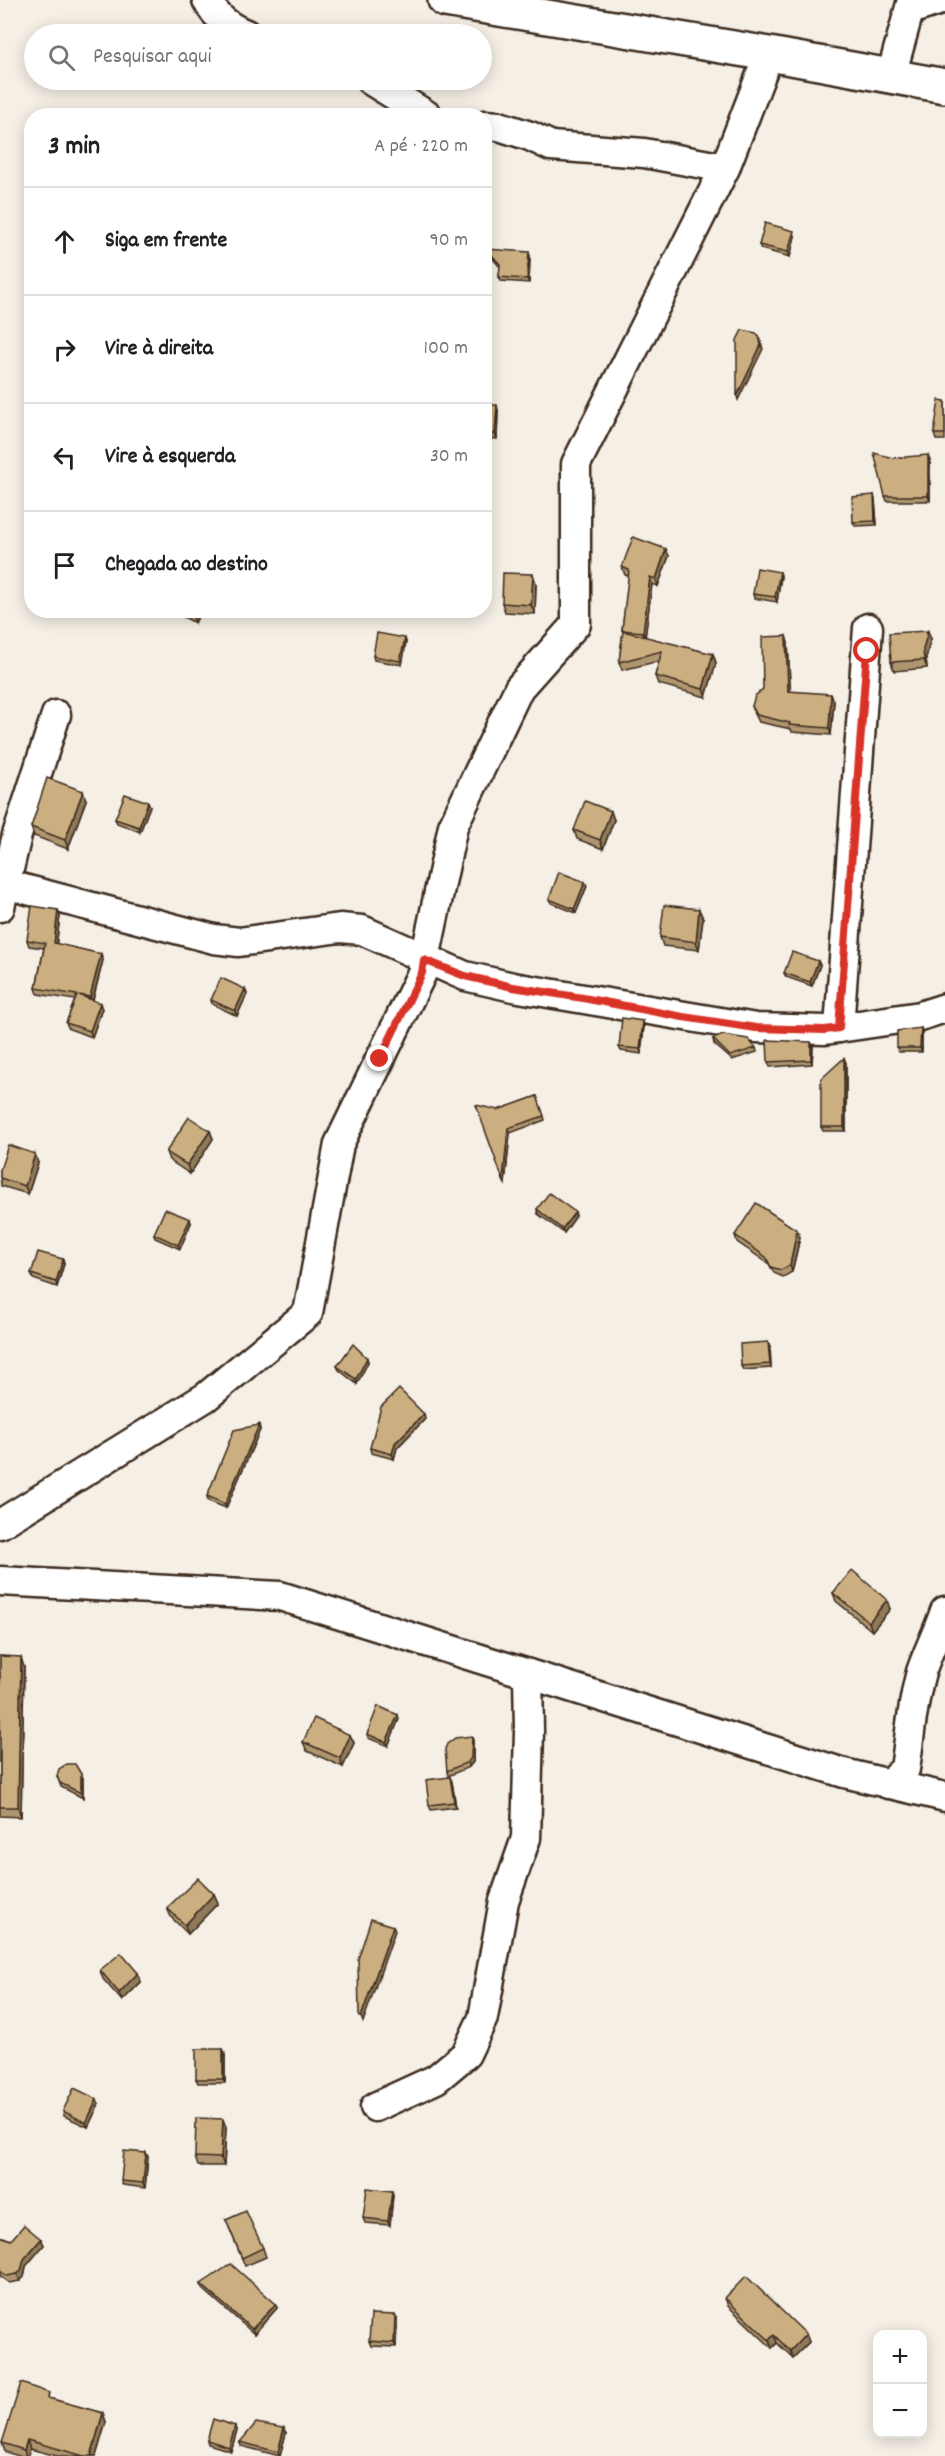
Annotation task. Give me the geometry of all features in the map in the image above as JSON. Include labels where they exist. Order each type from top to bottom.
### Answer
[{"type":"highway","points":[[445,0],[945,86]]},
{"type":"street","points":[[207,0],[211,9],[227,24]]},
{"type":"street","points":[[891,76],[911,5],[941,0]]},
{"type":"street","points":[[0,1524],[206,1397],[308,1313],[339,1144],[422,973],[453,826],[519,688],[576,624],[576,464],[725,168],[769,54]]},
{"type":"street","points":[[386,90],[415,108]]},
{"type":"street","points":[[492,126],[519,132],[551,146],[644,153],[725,168]]},
{"type":"street","points":[[839,1028],[868,628]]},
{"type":"street","points":[[56,715],[17,835],[3,896],[214,939],[239,942],[340,928],[362,930],[424,960],[465,976],[513,987],[756,1028],[825,1030],[920,1016],[945,1008]]},
{"type":"street","points":[[0,1581],[280,1596],[844,1773],[945,1797]]},
{"type":"street","points":[[888,1784],[905,1769],[916,1691],[945,1611]]},
{"type":"street","points":[[375,2107],[436,2079],[466,2054],[483,2018],[504,1900],[525,1838],[528,1674]]},
{"type":"building","points":[[765,223],[794,231],[788,252],[759,245]]},
{"type":"building","points":[[492,249],[529,252],[527,279],[499,277],[500,264],[492,255]]},
{"type":"building","points":[[742,330],[756,333],[761,345],[737,396],[737,340]]},
{"type":"building","points":[[939,400],[945,401],[945,434],[934,434]]},
{"type":"building","points":[[492,405],[497,405],[495,434],[492,434]]},
{"type":"building","points":[[874,453],[893,458],[928,455],[928,496],[885,496]]},
{"type":"building","points":[[874,495],[875,521],[853,522],[852,497]]},
{"type":"building","points":[[633,537],[666,549],[656,579],[650,577],[643,632],[622,630],[629,570],[622,567]]},
{"type":"building","points":[[757,568],[780,572],[775,597],[753,594]]},
{"type":"building","points":[[503,573],[533,574],[531,605],[502,603]]},
{"type":"building","points":[[623,631],[713,654],[703,689],[655,676],[662,651],[619,662]]},
{"type":"building","points":[[928,631],[923,649],[924,660],[891,662],[889,633]]},
{"type":"building","points":[[377,633],[405,638],[400,661],[373,656]]},
{"type":"building","points":[[786,636],[788,691],[831,694],[829,728],[789,725],[790,723],[757,715],[752,706],[755,696],[763,689],[762,637]]},
{"type":"building","points":[[47,778],[83,791],[65,840],[31,827]]},
{"type":"building","points":[[125,794],[148,802],[139,827],[115,819]]},
{"type":"building","points":[[585,801],[611,811],[600,840],[574,830]]},
{"type":"building","points":[[559,872],[585,882],[574,909],[549,899]]},
{"type":"building","points":[[664,905],[699,909],[696,942],[660,937]]},
{"type":"building","points":[[32,906],[58,910],[54,943],[101,954],[90,997],[79,995],[100,1003],[90,1031],[66,1023],[77,995],[36,988],[45,943],[27,940]]},
{"type":"building","points":[[792,952],[818,961],[810,982],[784,973]]},
{"type":"building","points":[[221,978],[245,989],[235,1011],[211,1000]]},
{"type":"building","points":[[622,1018],[643,1021],[640,1049],[619,1047]]},
{"type":"building","points":[[921,1028],[920,1048],[897,1048],[897,1031]]},
{"type":"building","points":[[723,1035],[748,1039],[756,1048],[730,1056],[713,1039]]},
{"type":"building","points":[[767,1040],[811,1042],[811,1060],[768,1062]]},
{"type":"building","points":[[844,1058],[844,1127],[821,1127],[821,1079]]},
{"type":"building","points":[[537,1096],[544,1116],[508,1128],[503,1180],[476,1105],[498,1110]]},
{"type":"building","points":[[189,1117],[210,1131],[187,1165],[166,1152]]},
{"type":"building","points":[[8,1145],[35,1154],[25,1186],[0,1178],[0,1170]]},
{"type":"building","points":[[549,1193],[575,1212],[562,1229],[537,1209]]},
{"type":"building","points":[[756,1203],[797,1230],[790,1265],[781,1270],[771,1267],[766,1257],[735,1235]]},
{"type":"building","points":[[165,1209],[190,1219],[178,1245],[154,1234]]},
{"type":"building","points":[[38,1252],[63,1259],[56,1282],[31,1274]]},
{"type":"building","points":[[768,1342],[770,1364],[741,1366],[740,1344]]},
{"type":"building","points":[[353,1344],[367,1358],[356,1379],[337,1366]]},
{"type":"building","points":[[399,1389],[424,1414],[395,1443],[392,1454],[370,1448],[381,1407]]},
{"type":"building","points":[[259,1425],[225,1504],[207,1496],[234,1430]]},
{"type":"building","points":[[852,1570],[887,1600],[869,1622],[833,1593]]},
{"type":"building","points":[[0,1656],[21,1657],[18,1807],[0,1807]]},
{"type":"building","points":[[378,1706],[398,1715],[386,1742],[367,1734]]},
{"type":"building","points":[[314,1718],[350,1735],[340,1758],[303,1742]]},
{"type":"building","points":[[472,1736],[471,1758],[468,1762],[447,1771],[445,1749],[447,1744],[455,1738]]},
{"type":"building","points":[[67,1764],[75,1764],[81,1774],[81,1793],[60,1783],[57,1776],[59,1769]]},
{"type":"building","points":[[450,1777],[454,1802],[429,1805],[426,1780]]},
{"type":"building","points":[[198,1878],[214,1894],[185,1925],[167,1908]]},
{"type":"building","points":[[371,1919],[393,1926],[361,2017],[359,2017],[358,1959]]},
{"type":"building","points":[[121,1953],[138,1973],[119,1993],[100,1970]]},
{"type":"building","points":[[196,2049],[223,2049],[223,2079],[196,2079]]},
{"type":"building","points":[[74,2088],[97,2099],[86,2123],[63,2111]]},
{"type":"building","points":[[196,2118],[223,2119],[221,2158],[195,2157]]},
{"type":"building","points":[[124,2151],[146,2153],[143,2183],[121,2181]]},
{"type":"building","points":[[367,2188],[392,2191],[388,2221],[363,2218]]},
{"type":"building","points":[[246,2211],[263,2248],[242,2258],[226,2220]]},
{"type":"building","points":[[24,2225],[41,2239],[24,2259],[21,2271],[7,2276],[0,2271],[0,2236],[11,2240]]},
{"type":"building","points":[[231,2264],[276,2304],[252,2329],[201,2284]]},
{"type":"building","points":[[746,2276],[806,2334],[790,2351],[774,2335],[769,2340],[725,2298]]},
{"type":"building","points":[[371,2314],[395,2315],[394,2343],[369,2341]]},
{"type":"building","points":[[21,2383],[49,2393],[48,2398],[103,2413],[91,2456],[27,2440],[24,2450],[2,2443]]},
{"type":"building","points":[[213,2419],[235,2426],[229,2447],[207,2440]]},
{"type":"building","points":[[256,2423],[284,2428],[278,2452],[240,2442]]},
{"type":"route","points":[[380,1059],[422,973],[424,960],[465,976],[513,987],[683,1017],[756,1028],[825,1030],[839,1028],[867,651]]}]
